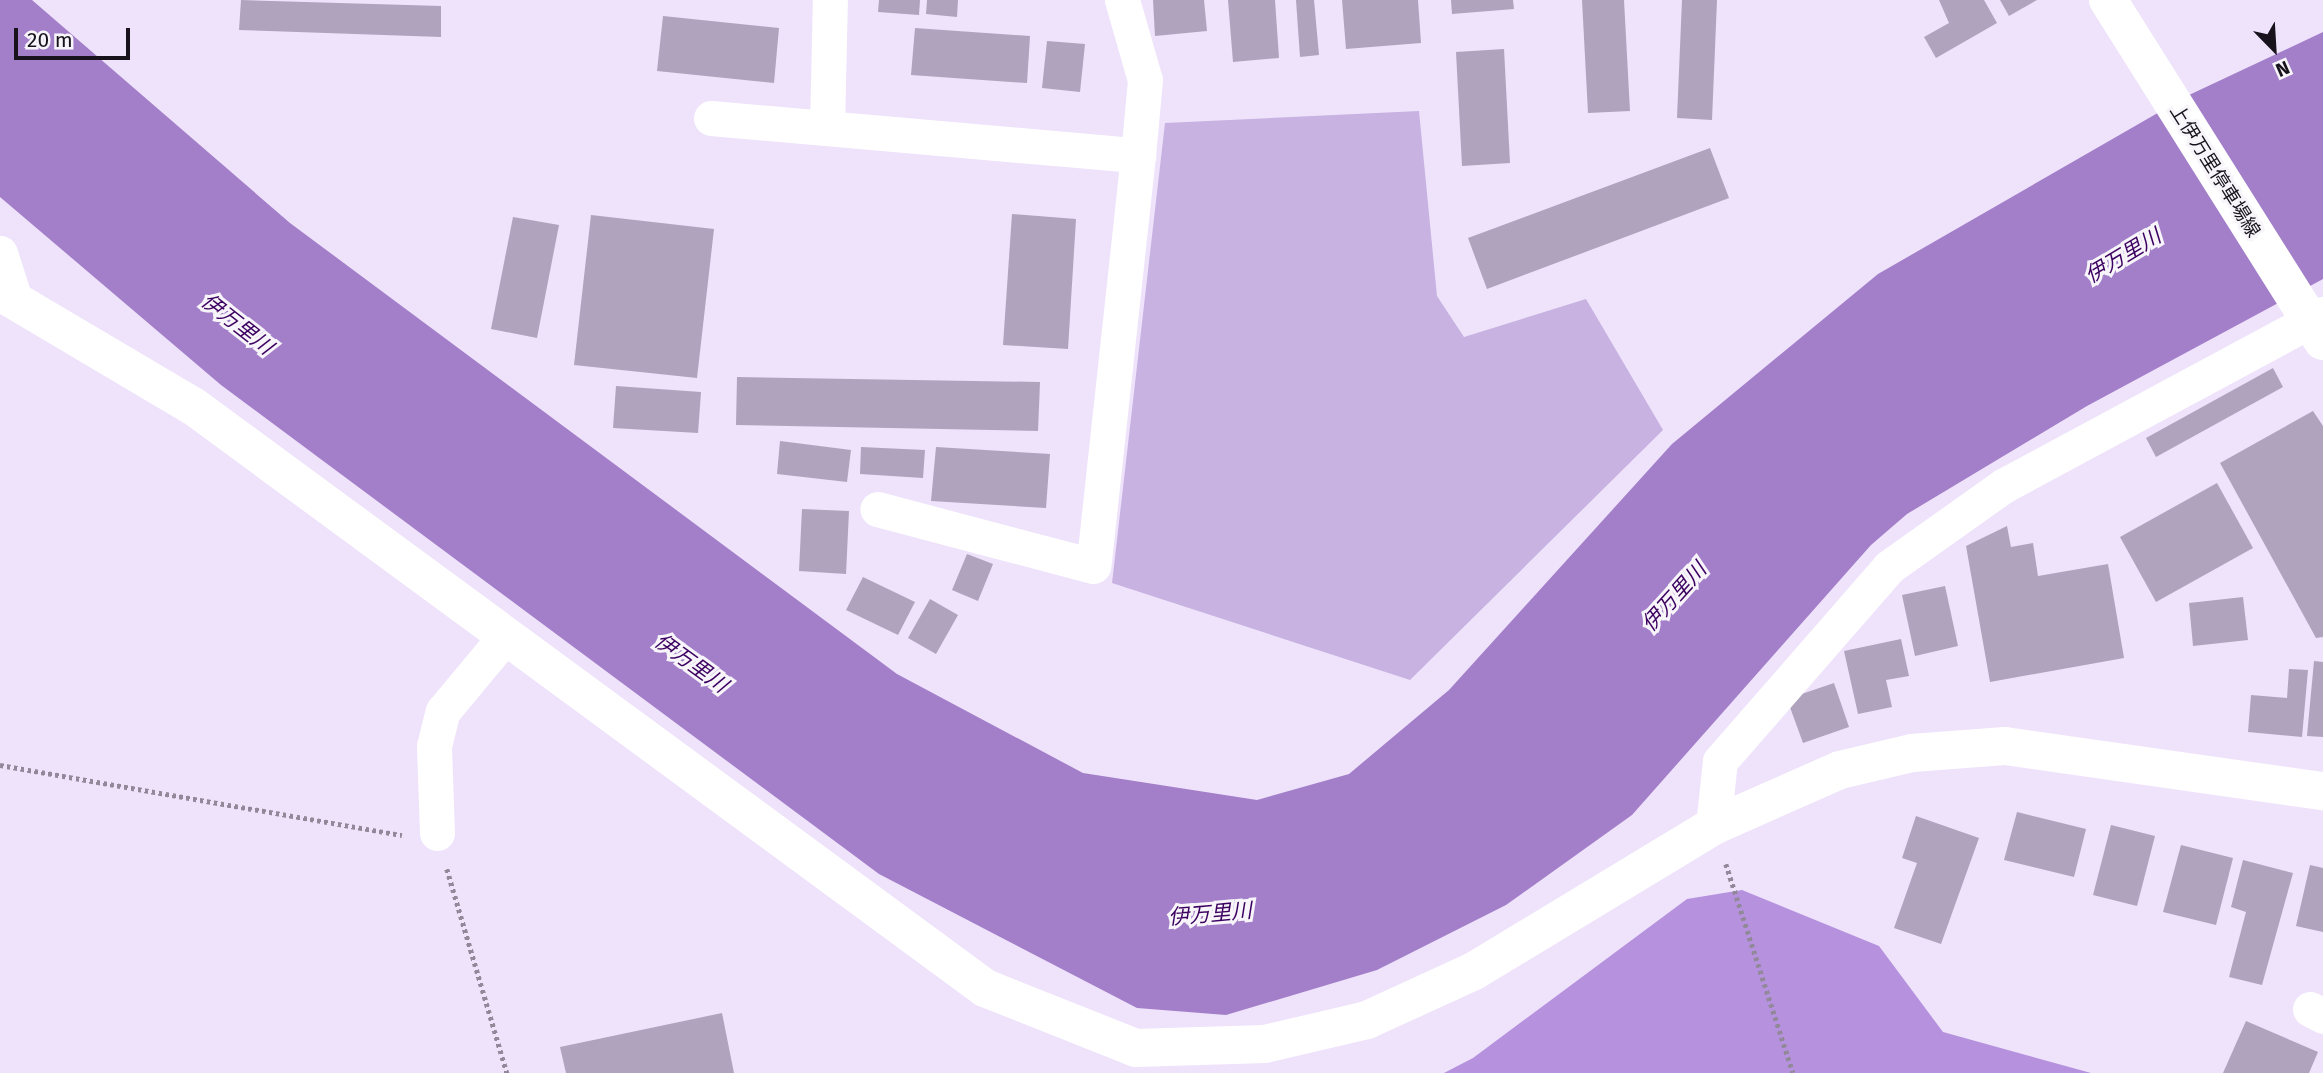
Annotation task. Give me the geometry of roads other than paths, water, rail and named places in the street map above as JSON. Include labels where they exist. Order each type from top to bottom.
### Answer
[{"type":"street","points":[[827,128],[830,0]]},
{"type":"street","points":[[877,509],[1093,566],[1145,80],[1122,0]]},
{"type":"street","name":"上伊万里停車場線","points":[[2108,0],[2318,325]]},
{"type":"street","points":[[711,118],[1138,155]]},
{"type":"street","points":[[0,253],[7,294],[193,406],[503,639],[985,988],[1136,1048],[1265,1044],[1367,1020],[1474,971],[1713,826],[1840,770],[1912,753],[2005,746],[2323,791]]},
{"type":"street","points":[[1713,826],[1720,761],[1889,567],[2003,486],[2318,325]]},
{"type":"street","points":[[437,833],[434,746],[443,711],[503,639]]},
{"type":"water","name":"伊万里川","points":[[0,0],[32,0],[290,223],[897,674],[1083,773],[1257,800],[1349,774],[1449,690],[1672,444],[1878,274],[2189,95],[2323,32],[2323,279],[2087,406],[1907,514],[1871,545],[1632,815],[1506,905],[1377,970],[1226,1015],[1137,1008],[879,874],[221,385],[0,197]]}]
